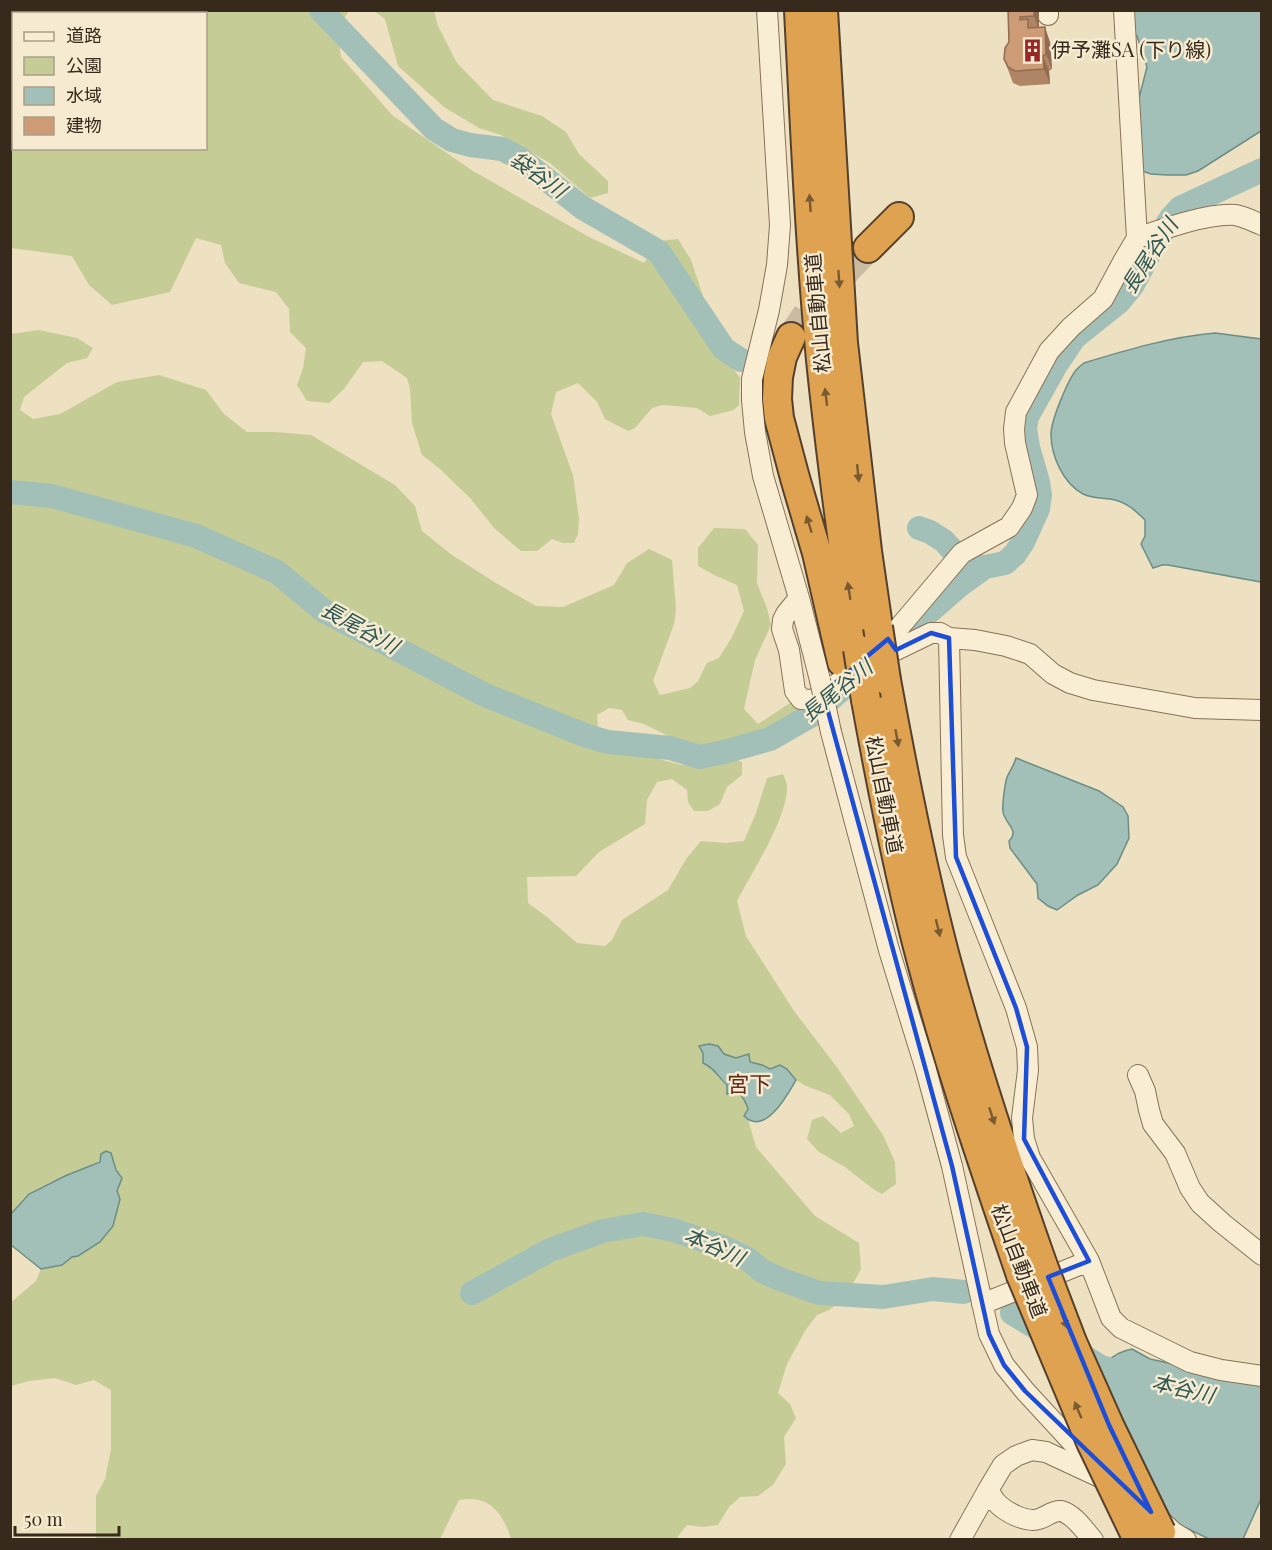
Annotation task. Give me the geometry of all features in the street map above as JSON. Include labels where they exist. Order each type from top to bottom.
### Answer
[{"type":"highway","name":"松山自動車道","points":[[799,10],[808,182],[821,360],[844,557],[850,656],[870,790],[889,861],[985,1168],[1032,1270]]},
{"type":"highway","name":"松山自動車道","points":[[823,10],[843,343],[867,551],[887,639],[886,680],[905,784],[944,956],[999,1139],[1032,1270],[1091,1442],[1163,1538]]},
{"type":"highway","points":[[832,10],[835,121],[832,181]]},
{"type":"highway","points":[[868,248],[899,217]]},
{"type":"highway","points":[[791,337],[782,357],[778,377],[779,418],[817,553],[850,656]]},
{"type":"street","points":[[767,10],[780,225],[777,265],[769,310],[752,379],[755,432],[763,476],[799,598],[831,732],[890,950],[952,1166],[989,1334],[1004,1365],[1072,1442],[1173,1532],[1163,1538]]},
{"type":"street","points":[[799,598],[786,614],[782,629],[789,650],[795,692],[801,699],[809,700],[831,689],[897,630],[957,559],[1009,527],[1022,508],[1027,495],[1015,443],[1016,412],[1049,351],[1071,327],[1103,299],[1137,238],[1124,10]]},
{"type":"street","points":[[1137,238],[1164,229],[1223,216],[1237,215],[1262,225]]},
{"type":"street","points":[[887,639],[940,633],[949,638],[1006,646],[1030,654],[1053,674],[1070,683],[1093,690],[1195,708],[1262,710]]},
{"type":"street","points":[[949,638],[956,857],[1016,1008],[1027,1047],[1028,1070],[1022,1118],[1024,1139],[1030,1158],[1089,1261],[1111,1318],[1121,1328],[1190,1362],[1221,1370],[1262,1376]]},
{"type":"street","points":[[1138,1075],[1154,1124],[1175,1153],[1190,1188],[1200,1203],[1262,1255]]},
{"type":"street","points":[[982,1304],[1089,1261]]},
{"type":"street","points":[[960,1539],[1004,1466],[1016,1456],[1032,1450],[1046,1452],[1123,1487]]},
{"type":"street","points":[[988,1490],[997,1503],[1017,1516],[1031,1521],[1053,1512],[1062,1511],[1072,1517],[1093,1539]]},
{"type":"highlighted area","points":[[931,633],[949,638],[956,857],[1016,1008],[1027,1047],[1024,1139],[1089,1261],[1048,1277],[1109,1425],[1151,1512],[1025,1391],[1004,1365],[989,1334],[952,1166],[823,693],[888,639],[896,650]]},
{"type":"green space","points":[[10,11],[349,11],[337,28],[341,57],[393,116],[473,171],[589,237],[644,263],[659,241],[678,239],[691,260],[711,320],[715,352],[740,378],[739,405],[734,410],[710,416],[697,408],[663,405],[652,408],[635,428],[628,431],[605,419],[597,402],[578,383],[556,392],[551,414],[573,475],[579,519],[578,534],[574,543],[563,543],[552,539],[537,551],[521,551],[494,528],[471,499],[422,455],[412,423],[407,378],[382,361],[363,362],[344,389],[329,403],[307,401],[297,385],[303,368],[306,348],[290,332],[289,309],[276,292],[239,283],[225,263],[221,245],[196,238],[170,292],[112,305],[89,285],[72,256],[11,248]]},
{"type":"green space","points":[[374,11],[434,11],[438,26],[457,63],[493,100],[542,116],[566,132],[579,154],[608,181],[608,193],[590,198],[550,163],[501,135],[479,128],[444,107],[398,66],[385,19]]},
{"type":"green space","points":[[39,330],[77,338],[93,348],[87,358],[67,363],[24,397],[20,410],[33,419],[60,414],[117,382],[159,375],[206,390],[224,414],[247,432],[311,435],[395,485],[415,506],[422,531],[452,555],[536,606],[563,607],[614,585],[627,563],[649,549],[672,560],[676,609],[674,624],[653,681],[660,695],[690,688],[698,681],[707,663],[719,658],[744,611],[737,585],[698,566],[698,548],[714,528],[745,529],[758,545],[757,583],[771,625],[755,660],[744,709],[758,724],[790,703],[797,704],[801,715],[789,726],[750,741],[708,750],[682,743],[644,724],[628,720],[622,710],[609,708],[597,715],[598,728],[614,736],[631,752],[682,765],[705,763],[728,756],[742,762],[742,775],[727,787],[720,804],[708,811],[694,811],[688,802],[687,790],[672,779],[657,782],[647,800],[645,824],[599,852],[576,876],[527,877],[528,903],[577,943],[605,946],[612,940],[622,920],[668,890],[686,859],[701,841],[726,843],[744,841],[767,778],[783,774],[785,779],[787,787],[781,814],[768,845],[737,901],[746,936],[794,1011],[836,1066],[883,1135],[895,1162],[896,1184],[882,1194],[845,1167],[819,1152],[807,1139],[812,1120],[823,1116],[841,1133],[854,1126],[849,1114],[830,1095],[796,1080],[787,1069],[770,1069],[724,1054],[718,1046],[709,1044],[713,1065],[719,1077],[746,1103],[748,1109],[744,1116],[748,1119],[756,1147],[815,1216],[859,1243],[861,1269],[845,1298],[829,1310],[817,1315],[805,1331],[787,1364],[778,1393],[790,1404],[796,1418],[784,1437],[786,1464],[773,1485],[758,1496],[740,1497],[729,1507],[718,1525],[703,1527],[687,1525],[677,1539],[511,1539],[504,1521],[493,1508],[487,1503],[470,1499],[459,1500],[440,1539],[96,1539],[96,1496],[105,1479],[111,1449],[111,1390],[94,1380],[76,1385],[55,1378],[11,1386],[10,1303],[36,1281],[41,1269],[62,1265],[100,1242],[122,1178],[116,1170],[111,1153],[92,1165],[30,1193],[11,1214],[11,334]]},
{"type":"water","points":[[1129,11],[1261,11],[1261,131],[1198,171],[1186,175],[1167,175],[1142,171],[1138,102],[1147,67],[1137,36],[1129,31]]},
{"type":"water","points":[[1215,333],[1261,339],[1261,582],[1168,565],[1153,568],[1141,544],[1145,536],[1145,520],[1125,504],[1089,496],[1076,489],[1064,476],[1053,451],[1051,434],[1061,400],[1073,374],[1084,363],[1165,341]]},
{"type":"water","points":[[1016,758],[1099,791],[1123,807],[1128,816],[1129,838],[1117,864],[1098,885],[1078,895],[1057,910],[1038,898],[1037,884],[1010,848],[1009,841],[1013,834],[1004,816],[1003,804],[1007,778]]},
{"type":"water","points":[[709,1044],[718,1046],[724,1054],[736,1058],[749,1054],[750,1062],[770,1069],[780,1065],[787,1069],[796,1080],[782,1103],[768,1118],[752,1121],[744,1116],[748,1109],[738,1092],[727,1094],[727,1085],[714,1070],[703,1063],[703,1053],[699,1046]]},
{"type":"water","points":[[106,1151],[111,1153],[116,1170],[122,1178],[117,1191],[120,1199],[113,1226],[100,1242],[78,1256],[72,1257],[62,1265],[41,1269],[11,1245],[11,1214],[29,1194],[100,1162],[101,1154]]},
{"type":"water","points":[[1132,1349],[1150,1359],[1261,1383],[1261,1499],[1243,1539],[1209,1539],[1166,1518],[1082,1396],[1102,1366],[1115,1356]]},
{"type":"building","name":"伊予灘SA (下り線)","points":[[1008,10],[1034,10],[1034,16],[1020,17],[1020,20],[1028,19],[1028,28],[1045,27],[1044,69],[1015,71],[1008,67],[1004,59],[1005,48],[1009,42]]},
{"type":"waterway","name":"袋谷川","points":[[321,10],[434,129],[452,140],[502,149],[519,158],[583,208],[659,252],[724,349],[741,360]]},
{"type":"waterway","name":"長尾谷川","points":[[889,647],[960,585],[985,567],[1005,563],[1023,542],[1038,509],[1040,495],[1028,447],[1025,429],[1027,417],[1074,338],[1119,302],[1132,286],[1171,218],[1180,208],[1262,170]]},
{"type":"waterway","name":"長尾谷川","points":[[10,492],[52,496],[196,536],[277,572],[324,611],[485,695],[587,736],[608,742],[670,748],[700,757],[724,752],[770,739],[812,715],[841,690]]},
{"type":"waterway","name":"袋谷川","points":[[919,528],[944,541],[964,563],[979,566]]},
{"type":"waterway","name":"本谷川","points":[[472,1293],[550,1250],[603,1231],[643,1224],[673,1230],[723,1247],[748,1259],[762,1271],[819,1293],[883,1297],[933,1289],[964,1292]]},
{"type":"waterway","name":"本谷川","points":[[1012,1313],[1101,1367],[1132,1376]]},
{"type":"tunnel","points":[[791,337],[808,312],[868,248]]},
{"type":"place","name":"伊予灘SA (下り線)","points":[[1033,50]]},
{"type":"district","name":"宮下","points":[[749,1084]]}]
